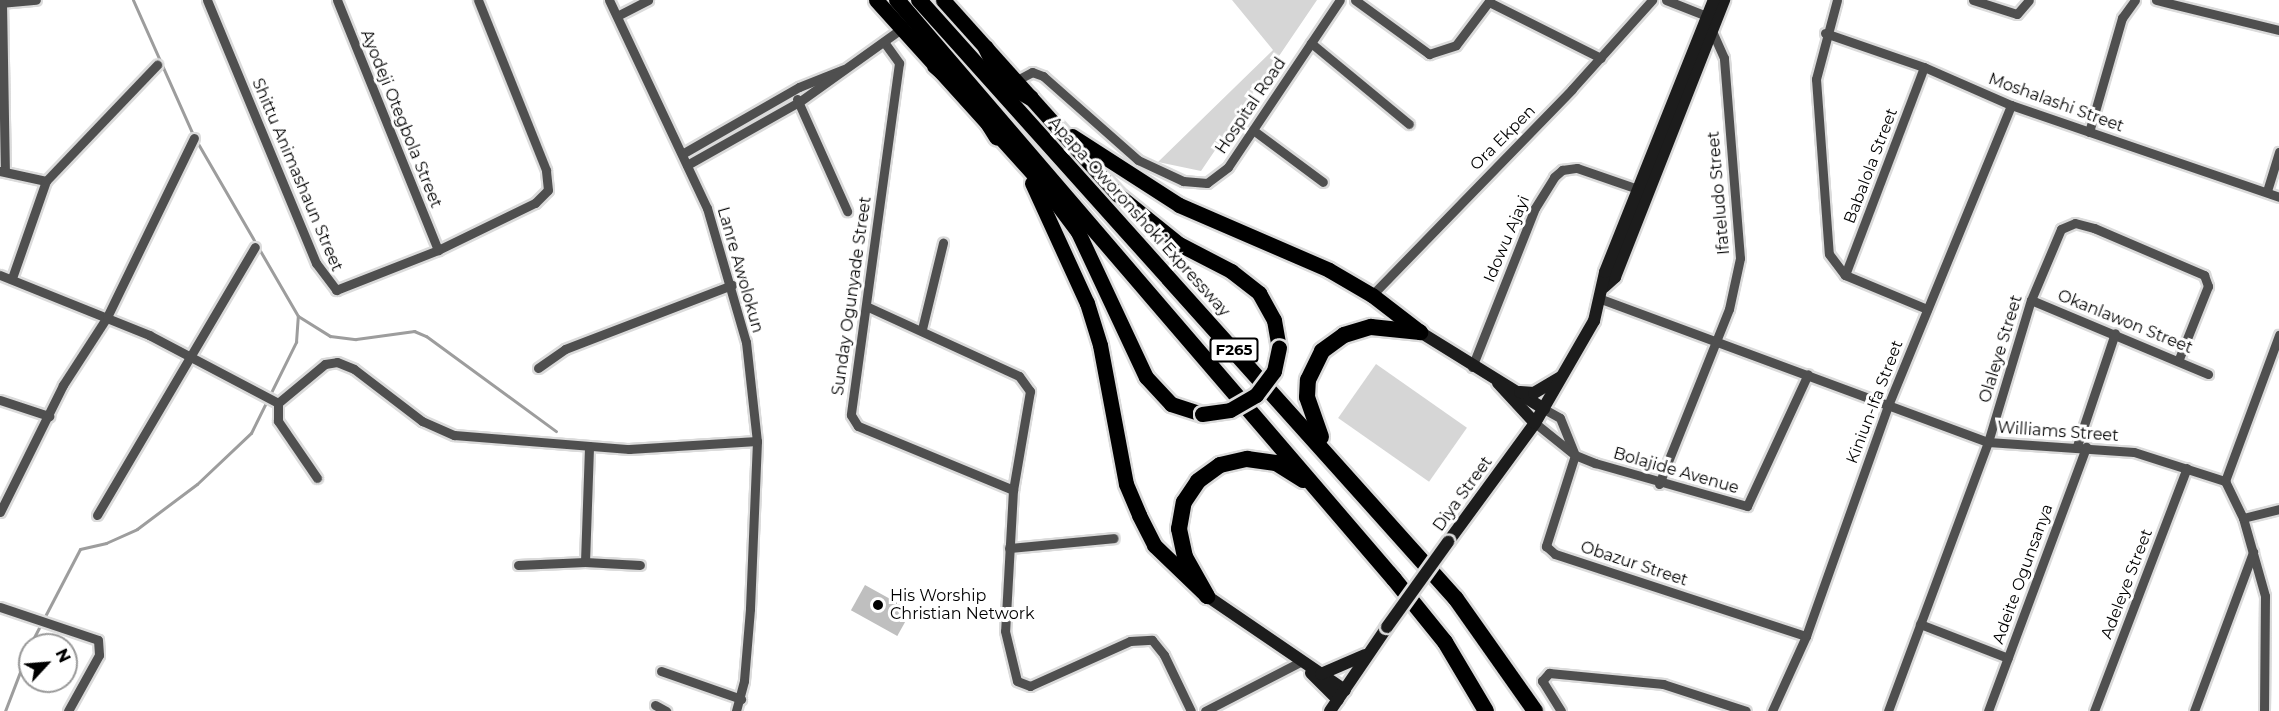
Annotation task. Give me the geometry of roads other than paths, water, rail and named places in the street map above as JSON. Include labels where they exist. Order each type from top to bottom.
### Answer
[{"type":"highway","name":"F265","points":[[897,0],[940,61],[1346,521],[1445,642],[1485,711]]},
{"type":"highway","name":"Apapa-Oworonshoki Expressway","points":[[919,0],[1364,492],[1456,599],[1535,711]]},
{"type":"highway","points":[[986,48],[1011,81],[1031,98]]},
{"type":"highway","points":[[940,61],[1000,130]]},
{"type":"highway","points":[[975,63],[1011,81],[1020,113]]},
{"type":"highway","points":[[1364,492],[1316,430],[1308,380],[1322,351],[1344,335],[1371,327],[1420,332]]},
{"type":"highway","points":[[1206,596],[1185,557],[1179,529],[1184,502],[1207,472],[1247,459],[1276,464],[1301,479],[1346,521]]},
{"type":"main road","points":[[876,0],[901,29],[940,61]]},
{"type":"main road","points":[[943,0],[986,48]]},
{"type":"main road","name":"Diya Street","points":[[1603,293],[1605,272],[1714,0]]},
{"type":"main road","name":"Diya Street","points":[[1330,711],[1448,542],[1535,423],[1567,373],[1603,293],[1615,277],[1713,33],[1724,0]]},
{"type":"main road","name":"Apapa-Oworonshoki Expressway","points":[[1031,98],[1053,122]]},
{"type":"main road","points":[[1053,122],[1179,205],[1274,243],[1372,295],[1420,332],[1472,367],[1520,392],[1544,409]]},
{"type":"main road","points":[[1022,165],[1078,232],[1146,377],[1172,404],[1202,414],[1230,410],[1256,395],[1274,371],[1279,348],[1269,306],[1251,285],[1151,223],[1102,178],[1053,122]]},
{"type":"main road","points":[[1000,130],[1022,165],[1069,257],[1087,303],[1100,345],[1126,484],[1154,545],[1206,596],[1342,695]]},
{"type":"main road","points":[[1520,392],[1534,393],[1567,373]]},
{"type":"main road","points":[[1495,379],[1535,423]]},
{"type":"main road","points":[[1321,674],[1369,653]]},
{"type":"main road","points":[[1302,664],[1321,674],[1342,695]]},
{"type":"street","points":[[36,0],[1,3],[3,171],[46,181]]},
{"type":"street","name":"Shittu Animashaun Street","points":[[207,0],[316,263],[329,285],[336,290],[351,287],[438,250]]},
{"type":"street","name":"Ayodeji Otegbola Street","points":[[337,0],[438,250]]},
{"type":"street","points":[[438,250],[535,203],[548,190],[546,170],[478,0]]},
{"type":"street","name":"Lanre Awolokun","points":[[609,0],[660,116],[687,165],[732,285],[753,385],[757,441],[750,609],[741,699],[736,711]]},
{"type":"street","points":[[617,16],[648,0]]},
{"type":"street","name":"Hospital Road","points":[[1011,81],[1032,72],[1043,76],[1119,147],[1183,181],[1207,183],[1220,176],[1340,0]]},
{"type":"street","points":[[1355,0],[1429,54],[1456,45],[1489,1],[1601,58]]},
{"type":"street","name":"Ora Ekpen","points":[[1372,295],[1601,58],[1652,0]]},
{"type":"street","points":[[1666,0],[1709,17]]},
{"type":"street","points":[[1837,0],[1825,33],[1816,79],[1824,222],[1829,254],[1845,275],[1927,309]]},
{"type":"street","points":[[1973,0],[2017,14],[2029,0]]},
{"type":"street","points":[[2089,132],[2122,18],[2135,0]]},
{"type":"street","points":[[2156,0],[2279,30]]},
{"type":"street","points":[[687,165],[799,102],[901,29]]},
{"type":"street","name":"Ifateludo Street","points":[[1659,484],[1714,338],[1729,309],[1740,258],[1724,58],[1713,33]]},
{"type":"street","name":"Moshalashi Street","points":[[1825,33],[1924,67],[2011,105],[2279,197]]},
{"type":"street","name":"Sunday Ogunyade Street","points":[[884,42],[899,63],[866,306],[854,422],[1013,490]]},
{"type":"street","points":[[1311,43],[1409,124]]},
{"type":"street","points":[[12,278],[46,181],[158,65]]},
{"type":"street","name":"Babalola Street","points":[[1845,275],[1924,67]]},
{"type":"street","points":[[682,154],[793,90],[844,69]]},
{"type":"street","points":[[793,90],[848,212]]},
{"type":"street","name":"Kiniun-Ifa Street","points":[[1772,711],[1806,636],[1889,403],[2011,105]]},
{"type":"street","points":[[1253,130],[1323,182]]},
{"type":"street","points":[[0,512],[49,416],[107,318],[194,138]]},
{"type":"street","points":[[2267,191],[2279,152]]},
{"type":"street","name":"Idowu Ajayi","points":[[1472,367],[1535,208],[1554,177],[1562,170],[1577,168],[1638,189]]},
{"type":"street","name":"Olaleye Street","points":[[1888,711],[1988,442],[2031,300],[2053,241],[2061,229],[2075,223],[2196,267],[2208,286],[2179,359]]},
{"type":"street","points":[[922,329],[943,243]]},
{"type":"street","points":[[97,515],[255,247]]},
{"type":"street","points":[[0,275],[107,318],[191,356],[275,401]]},
{"type":"street","points":[[538,369],[565,349],[732,285]]},
{"type":"street","name":"Williams Street","points":[[1603,293],[1714,338],[1988,442],[2019,447],[2082,446],[2134,452],[2225,481]]},
{"type":"street","name":"Okanlawon Street","points":[[2031,300],[2179,359],[2208,374]]},
{"type":"street","points":[[866,306],[922,329],[1026,382],[1031,399],[1013,490],[1005,645],[1017,681],[1030,686],[1130,641],[1152,640],[1164,655],[1191,711]]},
{"type":"street","name":"Adeite Ogunsanya","points":[[1988,711],[2082,446],[2115,333]]},
{"type":"street","points":[[2264,711],[2268,620],[2243,518],[2225,481],[2279,335]]},
{"type":"street","points":[[275,401],[326,364],[337,362],[354,369],[422,421],[454,435],[589,446],[674,449],[757,441]]},
{"type":"street","name":"Bolajide Avenue","points":[[1535,423],[1575,455],[1659,484],[1747,506],[1808,374]]},
{"type":"street","points":[[0,400],[49,416]]},
{"type":"street","points":[[275,401],[278,421],[317,478]]},
{"type":"street","points":[[1544,409],[1560,418],[1575,455]]},
{"type":"street","points":[[585,562],[589,446]]},
{"type":"street","name":"Obazur Street","points":[[1575,455],[1546,546],[1555,554],[1806,636]]},
{"type":"street","name":"Adeleye Street","points":[[2094,711],[2187,468]]},
{"type":"street","points":[[2243,518],[2279,509]]},
{"type":"street","points":[[1009,548],[1114,538]]},
{"type":"street","points":[[2194,711],[2253,552]]},
{"type":"street","points":[[518,565],[585,562],[640,565]]},
{"type":"street","points":[[0,607],[51,620],[98,640],[99,655],[68,711]]},
{"type":"street","points":[[1920,624],[2008,658]]},
{"type":"street","points":[[1205,711],[1302,664]]},
{"type":"street","points":[[661,671],[741,699]]},
{"type":"street","points":[[1561,711],[1542,681],[1549,673],[1663,684],[1746,711]]},
{"type":"street","points":[[655,705],[666,711]]},
{"type":"waterway","points":[[133,0],[193,135],[298,316],[330,336],[356,339],[414,331],[426,336],[556,431]]},
{"type":"waterway","points":[[36,633],[80,549],[106,543],[137,529],[197,484],[251,433],[296,342],[298,316]]},
{"type":"waterway","points":[[5,711],[18,677]]},
{"type":"place","name":"His Worship Christian Network","points":[[878,605]]}]
